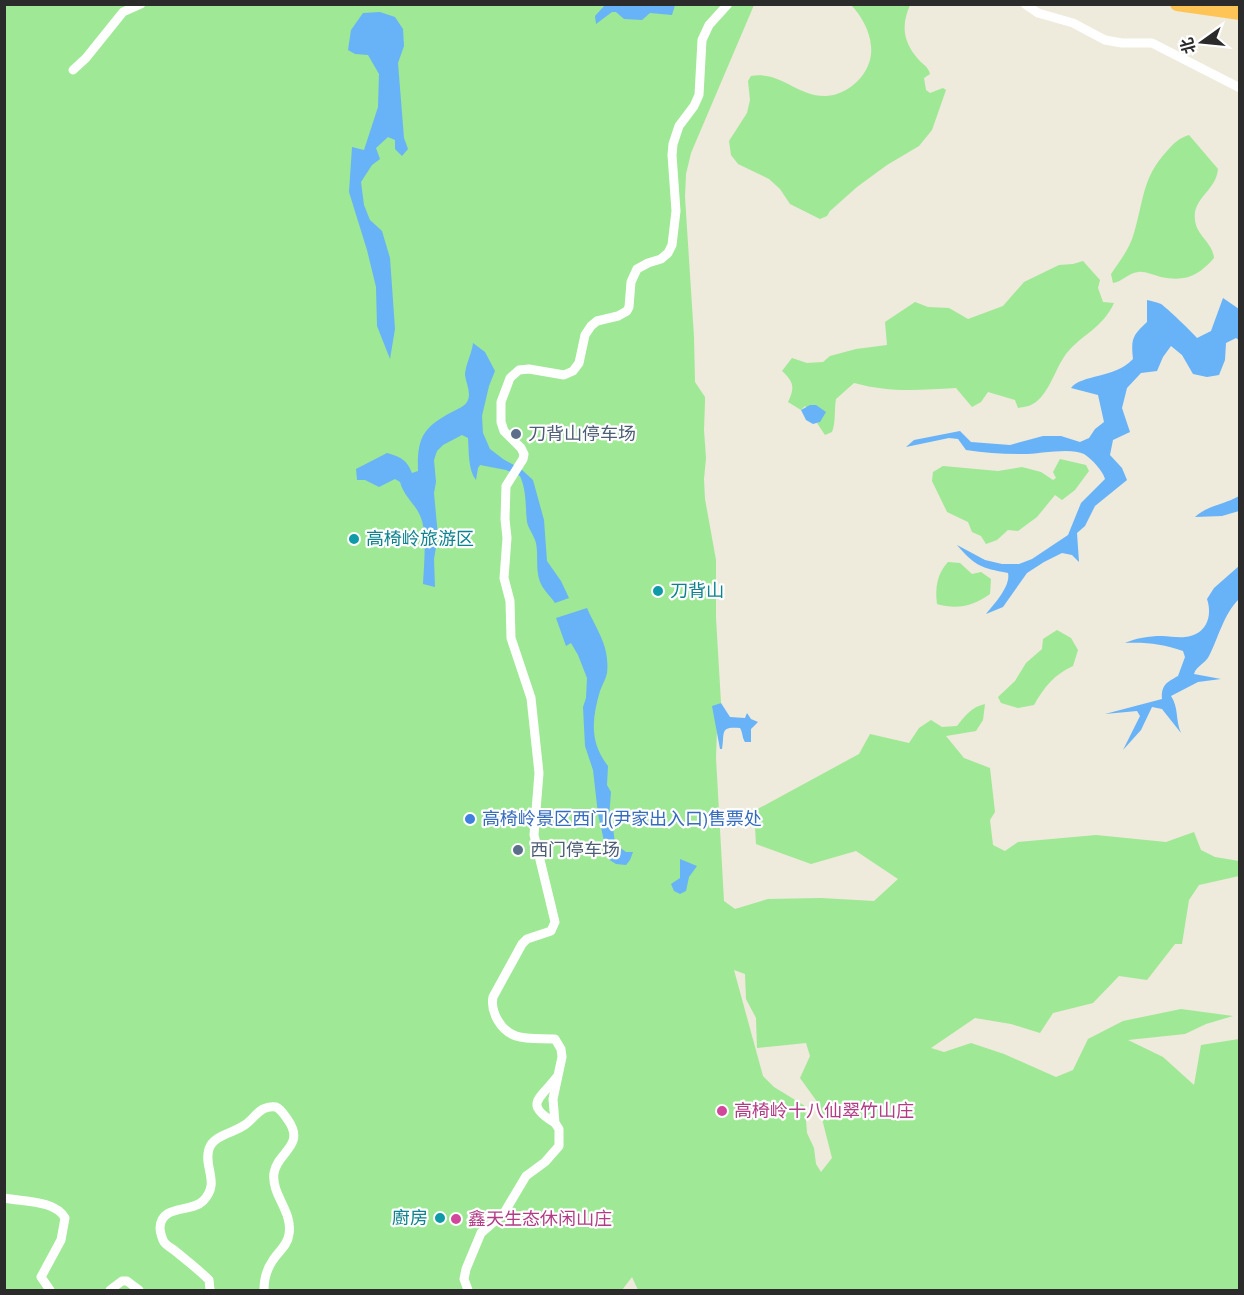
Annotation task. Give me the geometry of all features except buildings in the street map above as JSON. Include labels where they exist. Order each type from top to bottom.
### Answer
[{"type":"highway","points":[[1177,4],[1239,14]]},
{"type":"street","points":[[74,70],[123,12],[141,4]]},
{"type":"street","points":[[555,1123],[553,1100],[562,1057],[559,1043],[555,1039],[521,1037],[508,1032],[498,1020],[492,1003],[522,944],[527,939],[551,931],[555,922],[534,834],[539,772],[531,698],[511,638],[510,602],[504,578],[507,546],[506,486],[524,454],[504,431],[501,422],[501,402],[510,378],[519,370],[529,369],[564,375],[573,371],[579,363],[585,335],[591,326],[597,321],[618,316],[627,311],[633,275],[642,266],[661,259],[668,253],[672,245],[676,211],[672,155],[674,144],[679,126],[699,95],[702,40],[709,25],[728,4]]},
{"type":"street","points":[[1025,4],[1038,13],[1073,23],[1105,40],[1152,44],[1239,88]]},
{"type":"street","points":[[468,1290],[464,1279],[466,1269],[481,1233],[504,1213],[526,1176],[545,1162],[559,1146],[559,1129],[555,1123],[540,1113],[537,1103],[538,1096],[559,1074]]},
{"type":"street","points":[[210,1290],[209,1280],[164,1242],[160,1229],[163,1218],[172,1211],[198,1205],[203,1201],[212,1184],[207,1156],[209,1146],[217,1138],[237,1130],[268,1107],[277,1108],[284,1114],[291,1124],[294,1139],[289,1151],[274,1171],[275,1185],[289,1219],[289,1236],[282,1250],[272,1261],[264,1278],[264,1290]]},
{"type":"street","points":[[4,1198],[54,1206],[65,1218],[58,1247],[40,1277],[50,1290]]},
{"type":"street","points":[[110,1290],[122,1281],[127,1281],[139,1290]]},
{"type":"green space","name":"高椅岭旅游区","points":[[5,5],[754,5],[691,153],[686,174],[685,197],[695,382],[705,397],[705,499],[716,560],[716,618],[721,703],[714,706],[717,729],[716,758],[724,901],[735,909],[768,899],[821,898],[874,901],[898,879],[856,851],[811,864],[756,844],[754,811],[859,754],[870,734],[909,743],[919,728],[931,720],[942,727],[957,726],[972,710],[985,704],[983,720],[976,731],[946,736],[964,758],[990,768],[995,812],[990,820],[993,845],[1005,851],[1018,842],[1096,835],[1166,842],[1194,832],[1201,850],[1215,857],[1239,861],[1239,876],[1199,885],[1189,900],[1182,944],[1175,944],[1147,980],[1119,976],[1093,1003],[1053,1013],[1040,1033],[1011,1024],[975,1018],[931,1048],[944,1052],[971,1043],[1004,1054],[1056,1077],[1073,1070],[1088,1039],[1123,1021],[1181,1009],[1233,1016],[1206,1024],[1185,1034],[1128,1040],[1163,1057],[1194,1085],[1201,1045],[1239,1039],[1239,1290],[638,1290],[632,1277],[622,1290],[5,1290]],"holes":[[[734,970],[745,974],[746,999],[756,1018],[757,1048],[806,1043],[810,1056],[800,1078],[818,1103],[832,1158],[821,1172],[816,1164],[814,1148],[807,1133],[805,1106],[774,1087],[763,1076]]]},
{"type":"green space","points":[[851,5],[910,5],[905,20],[905,33],[909,46],[929,71],[930,74],[924,78],[926,90],[930,93],[943,88],[946,90],[932,130],[919,146],[887,165],[857,187],[827,216],[820,219],[790,204],[780,189],[769,179],[738,164],[731,155],[729,141],[747,113],[750,100],[748,81],[751,76],[772,77],[806,93],[826,96],[844,91],[859,80],[869,64],[871,46],[864,24]]},
{"type":"green space","points":[[1189,135],[1218,169],[1213,183],[1200,200],[1195,212],[1196,225],[1211,248],[1214,258],[1197,273],[1185,278],[1161,277],[1138,272],[1113,283],[1111,274],[1132,239],[1148,180],[1159,161],[1172,146],[1179,139]]},
{"type":"green space","points":[[1083,261],[1100,280],[1098,288],[1103,302],[1114,303],[1104,319],[1066,354],[1045,392],[1032,404],[1018,408],[1015,400],[988,392],[981,402],[972,407],[956,388],[893,390],[854,383],[836,399],[832,432],[825,435],[817,423],[820,422],[805,406],[801,410],[788,402],[792,393],[792,385],[782,371],[792,358],[807,363],[823,362],[830,356],[856,349],[887,345],[885,322],[915,302],[928,307],[949,308],[968,319],[1003,306],[1024,282],[1059,265]]},
{"type":"green space","points":[[1060,459],[1086,465],[1089,471],[1075,490],[1062,500],[1055,495],[1037,517],[1018,531],[1008,530],[997,540],[986,544],[981,536],[972,532],[968,522],[947,512],[932,481],[933,472],[943,466],[998,471],[1022,467],[1041,472],[1053,480],[1056,478],[1053,472]]},
{"type":"green space","points":[[948,562],[960,563],[972,574],[981,572],[991,579],[990,594],[965,606],[951,607],[937,604],[938,581],[941,571]]},
{"type":"green space","points":[[1057,630],[1071,638],[1078,650],[1073,666],[1050,682],[1034,705],[1018,708],[1001,703],[998,697],[1015,681],[1026,663],[1042,649],[1043,639]]},
{"type":"water","points":[[606,4],[675,5],[672,15],[650,13],[642,20],[624,19],[616,12],[612,12],[596,24],[595,16]]},
{"type":"water","points":[[380,12],[395,17],[403,29],[404,46],[398,63],[404,138],[408,149],[402,156],[395,149],[395,140],[388,137],[376,148],[380,159],[372,165],[361,182],[364,205],[370,220],[382,231],[390,258],[395,329],[390,359],[377,326],[376,287],[349,192],[352,147],[364,150],[378,107],[379,74],[368,55],[355,54],[348,50],[351,30],[363,13]]},
{"type":"water","points":[[1223,298],[1239,309],[1240,341],[1236,338],[1226,343],[1225,360],[1219,375],[1207,377],[1193,374],[1182,355],[1171,346],[1157,371],[1141,373],[1127,388],[1122,408],[1130,432],[1113,440],[1110,455],[1122,468],[1127,480],[1095,506],[1085,526],[1077,533],[1079,562],[1072,555],[1062,553],[1044,562],[1027,573],[1003,607],[986,614],[1004,589],[1008,573],[979,565],[957,545],[985,560],[1002,564],[1019,564],[1032,559],[1068,535],[1081,503],[1105,479],[1104,476],[1090,459],[1078,452],[1002,454],[980,452],[966,450],[958,439],[949,438],[906,447],[914,440],[960,431],[971,442],[1010,445],[1043,436],[1061,436],[1080,442],[1089,438],[1104,422],[1098,395],[1071,388],[1083,380],[1117,370],[1133,359],[1134,338],[1147,322],[1147,300],[1164,306],[1197,338],[1211,331]]},
{"type":"water","points":[[473,343],[485,352],[495,371],[482,416],[483,433],[490,449],[521,469],[533,480],[544,520],[547,561],[561,581],[569,598],[555,603],[539,578],[536,543],[527,522],[525,493],[520,476],[506,470],[480,465],[476,480],[470,466],[468,438],[462,435],[443,445],[437,451],[434,460],[438,536],[434,559],[435,587],[423,584],[425,550],[423,524],[400,482],[395,479],[379,487],[365,480],[357,480],[356,469],[387,453],[403,460],[412,473],[418,471],[419,450],[428,429],[442,417],[467,402],[469,392],[465,371]]},
{"type":"water","points":[[810,405],[816,405],[826,412],[820,422],[813,424],[806,420],[801,410]]},
{"type":"water","points":[[1239,496],[1239,511],[1222,516],[1195,517],[1205,510]]},
{"type":"water","points":[[1239,566],[1239,599],[1225,619],[1209,656],[1194,674],[1221,679],[1198,682],[1171,696],[1181,733],[1162,709],[1152,707],[1141,730],[1123,750],[1140,716],[1137,711],[1105,714],[1162,699],[1164,687],[1178,676],[1185,657],[1183,651],[1168,647],[1147,643],[1125,643],[1147,637],[1182,637],[1198,633],[1203,629],[1208,618],[1207,599],[1214,588]]},
{"type":"water","points":[[587,608],[607,655],[607,673],[597,701],[594,730],[598,748],[608,766],[607,785],[611,792],[609,818],[613,827],[615,844],[626,852],[633,852],[626,865],[616,864],[608,859],[598,814],[593,770],[585,746],[583,707],[587,678],[571,643],[566,646],[556,618]]},
{"type":"water","points":[[721,703],[730,717],[745,718],[747,713],[751,719],[758,722],[751,729],[751,742],[745,742],[740,728],[729,728],[724,732],[722,749],[720,749],[712,706]]},
{"type":"water","points":[[680,859],[697,866],[689,877],[686,891],[680,894],[674,891],[671,884],[680,878]]},
{"type":"place","name":"刀背山停车场","points":[[516,434]]},
{"type":"place","name":"高椅岭旅游区","points":[[354,539]]},
{"type":"place","name":"刀背山","points":[[658,591]]},
{"type":"place","name":"高椅岭景区西门(尹家出入口)售票处","points":[[470,819]]},
{"type":"place","name":"西门停车场","points":[[518,850]]},
{"type":"place","name":"高椅岭十八仙翠竹山庄","points":[[722,1111]]},
{"type":"place","name":"廚房","points":[[440,1218]]},
{"type":"place","name":"鑫天生态休闲山庄","points":[[456,1219]]}]
